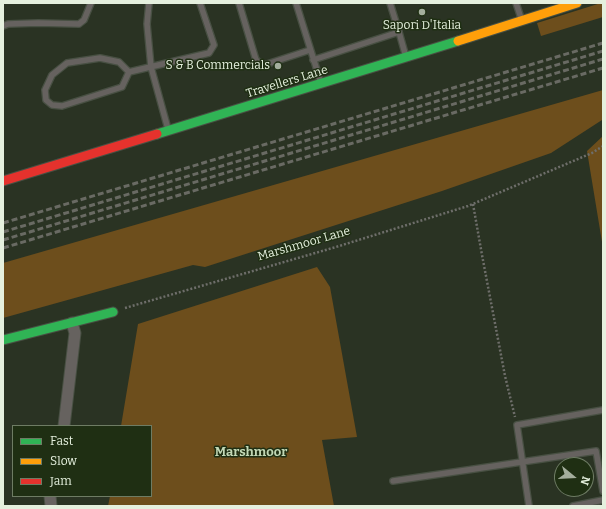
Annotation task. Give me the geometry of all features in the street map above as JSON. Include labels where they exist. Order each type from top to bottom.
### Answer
[{"type":"street","name":"Travellers Lane","points":[[3,181],[406,58],[577,3]]},
{"type":"street","points":[[3,340],[113,312]]},
{"type":"street","points":[[64,425],[75,333],[72,323]]},
{"type":"lane","points":[[3,26],[8,24],[38,23],[79,24],[84,20],[91,3]]},
{"type":"lane","points":[[149,3],[147,24],[151,67],[168,130]]},
{"type":"lane","points":[[130,72],[119,62],[100,58],[67,63],[52,75],[45,90],[46,100],[52,105],[62,106],[122,87],[130,72],[209,53],[214,45],[200,3]]},
{"type":"lane","points":[[239,3],[256,60],[264,65],[310,50]]},
{"type":"lane","points":[[296,3],[313,60],[322,84]]},
{"type":"lane","points":[[390,3],[406,58]]},
{"type":"lane","points":[[516,3],[522,21]]},
{"type":"lane","points":[[313,60],[399,32]]},
{"type":"lane","points":[[529,506],[517,425],[603,410]]},
{"type":"lane","points":[[393,481],[596,451],[603,491]]},
{"type":"lane","points":[[573,506],[603,500]]},
{"type":"path","name":"Marshmoor Lane","points":[[113,312],[336,247],[474,204],[592,153],[603,146]]},
{"type":"path","points":[[474,204],[505,376],[517,425]]},
{"type":"shaded area","points":[[603,3],[603,17],[541,36],[537,23]]},
{"type":"shaded area","points":[[603,90],[603,119],[551,153],[442,191],[205,267],[193,265],[3,318],[3,263]]},
{"type":"shaded area","points":[[603,136],[603,248],[587,151]]},
{"type":"shaded area","points":[[317,267],[330,287],[357,437],[322,440],[334,506],[108,506],[110,497],[152,497],[152,425],[121,425],[138,324]]},
{"type":"railway","points":[[3,223],[603,43]]},
{"type":"railway","points":[[3,232],[603,51]]},
{"type":"railway","points":[[3,240],[603,59]]},
{"type":"railway","points":[[3,248],[603,68]]},
{"type":"traffic: fast","points":[[157,134],[458,41]]},
{"type":"traffic: fast","points":[[3,340],[113,312]]},
{"type":"traffic: slow","points":[[458,41],[577,3]]},
{"type":"traffic: jam","points":[[3,181],[157,134]]},
{"type":"place","name":"Sapori D'Italia","points":[[422,12]]},
{"type":"place","name":"S & B Commercials","points":[[278,66]]},
{"type":"district","name":"Marshmoor","points":[[251,452]]}]
